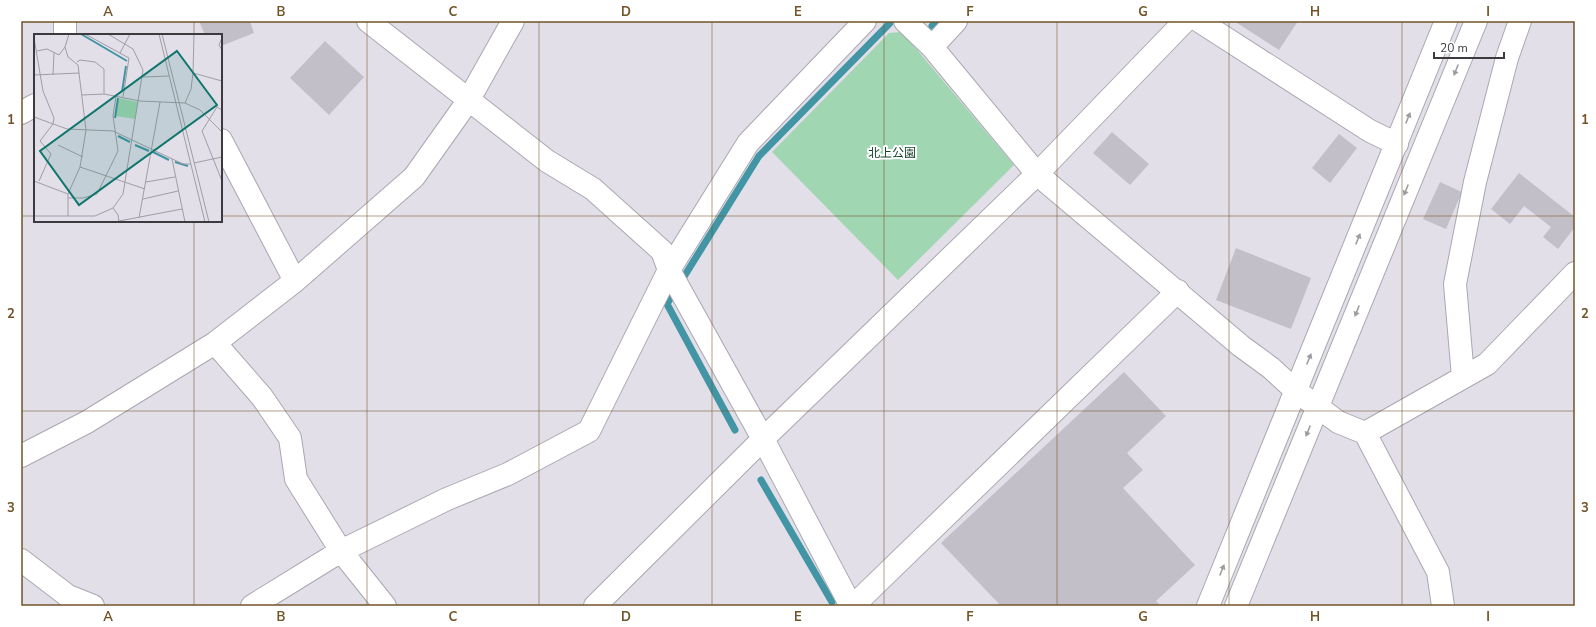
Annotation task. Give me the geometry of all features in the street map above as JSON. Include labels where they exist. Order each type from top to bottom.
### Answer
[{"type":"street","points":[[65,21],[66,34]]},
{"type":"street","points":[[368,21],[468,101],[547,161],[593,189],[662,251],[669,270],[763,439],[852,606],[1178,291]]},
{"type":"street","points":[[21,456],[87,422],[215,343],[294,282],[414,177],[468,101],[513,21]]},
{"type":"street","points":[[252,606],[340,551],[447,499],[508,474],[589,431],[669,270],[748,143],[865,21]]},
{"type":"street","points":[[905,21],[932,48],[1037,174],[1296,391],[1338,422],[1365,433],[1438,572],[1444,606]]},
{"type":"street","points":[[932,48],[956,21]]},
{"type":"street","points":[[595,606],[763,439],[1037,174],[1185,21]]},
{"type":"street","points":[[1199,21],[1370,132],[1397,144]]},
{"type":"street","points":[[1208,606],[1446,21]]},
{"type":"street","points":[[1236,606],[1476,21]]},
{"type":"street","points":[[1463,377],[1455,284],[1475,182],[1507,58],[1520,21]]},
{"type":"street","points":[[21,113],[34,106]]},
{"type":"street","points":[[222,142],[294,282]]},
{"type":"street","points":[[1365,433],[1487,364],[1575,273]]},
{"type":"street","points":[[215,343],[262,397],[290,438],[296,479],[340,551],[385,606]]},
{"type":"street","points":[[21,560],[68,596],[92,606]]},
{"type":"green space","name":"北上公園","points":[[902,32],[1014,165],[898,280],[772,152],[889,33]]},
{"type":"building","points":[[199,21],[250,21],[254,33],[222,46],[222,34],[205,34]]},
{"type":"building","points":[[1234,21],[1298,21],[1279,50]]},
{"type":"building","points":[[325,41],[364,77],[329,115],[290,78]]},
{"type":"building","points":[[1112,132],[1149,164],[1130,185],[1093,153]]},
{"type":"building","points":[[1339,134],[1357,148],[1330,183],[1312,168]]},
{"type":"building","points":[[1519,173],[1575,217],[1575,227],[1558,249],[1543,237],[1551,227],[1524,206],[1510,224],[1491,209]]},
{"type":"building","points":[[1440,182],[1462,192],[1446,229],[1423,219]]},
{"type":"building","points":[[1236,248],[1311,278],[1291,329],[1216,300]]},
{"type":"building","points":[[1124,372],[1166,416],[1127,453],[1143,470],[1123,488],[1195,565],[1156,601],[1161,606],[1001,606],[941,543]]},
{"type":"waterway","points":[[932,26],[936,21]]},
{"type":"waterway","points":[[735,430],[667,304],[759,156],[890,23]]},
{"type":"waterway","points":[[761,480],[832,602]]}]
